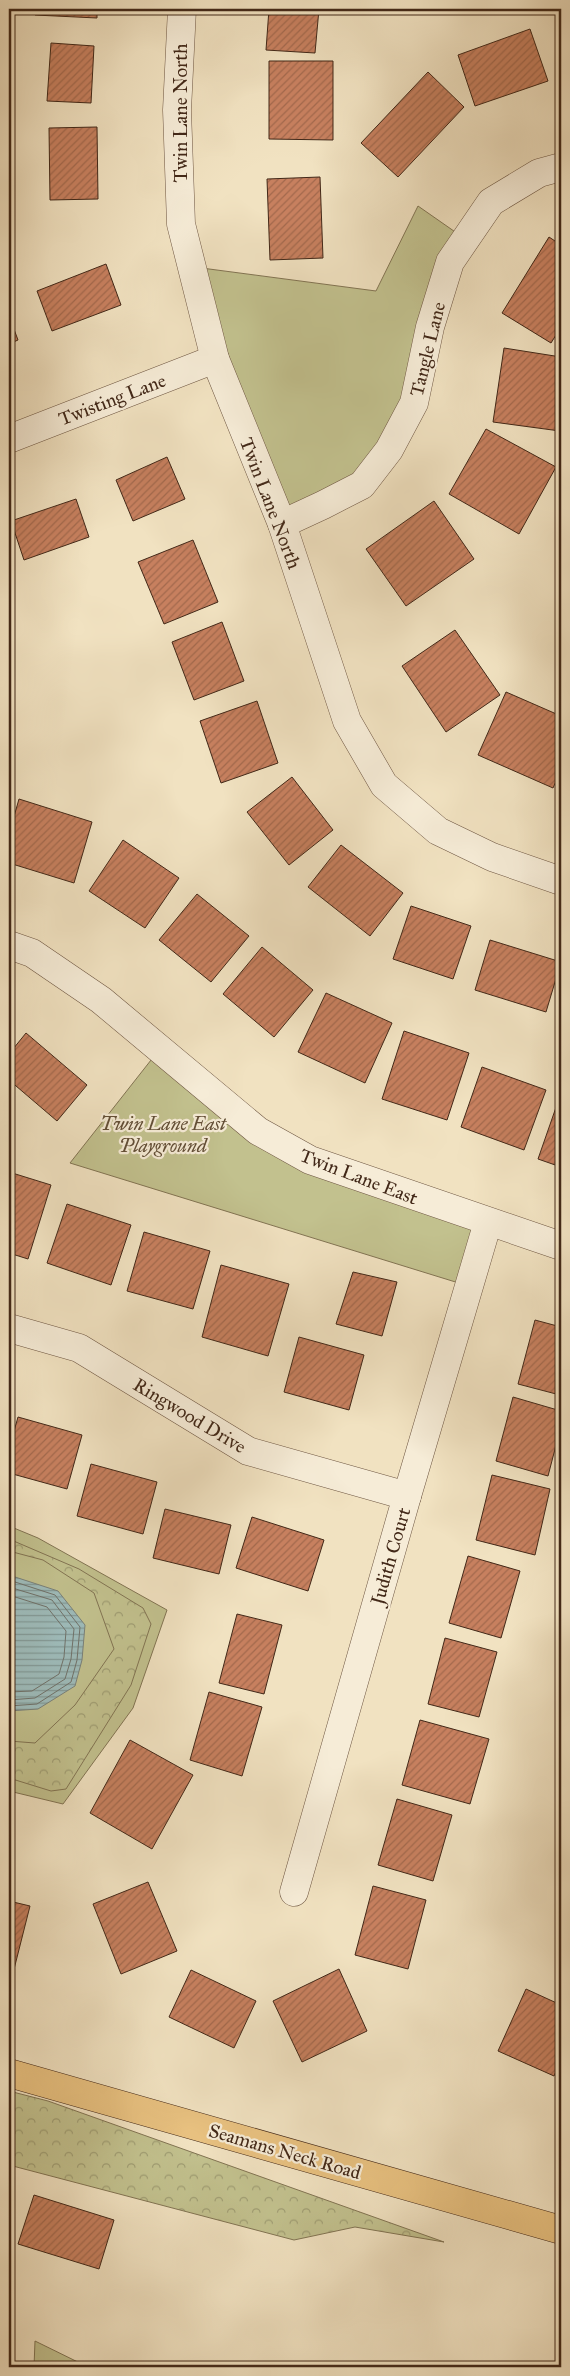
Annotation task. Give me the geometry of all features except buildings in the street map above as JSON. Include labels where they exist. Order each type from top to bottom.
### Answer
[{"type":"main road","name":"Seamans Neck Road","points":[[9,2073],[561,2230]]},
{"type":"street","name":"Twin Lane North","points":[[182,9],[177,110],[180,224],[215,359],[282,524],[347,721],[384,785],[438,831],[492,857],[561,881]]},
{"type":"street","name":"Tangle Lane","points":[[282,524],[324,506],[362,485],[389,450],[414,403],[430,327],[450,262],[491,202],[539,173],[561,168]]},
{"type":"street","name":"Twisting Lane","points":[[9,439],[215,359]]},
{"type":"street","name":"Twin Lane East","points":[[9,945],[32,953],[101,1000],[258,1131],[310,1160],[561,1246]]},
{"type":"street","name":"Judith Court","points":[[294,1892],[407,1496],[488,1222]]},
{"type":"street","name":"Ringwood Drive","points":[[9,1328],[79,1348],[248,1451],[407,1496]]},
{"type":"green space","points":[[418,206],[461,236],[411,401],[359,483],[283,521],[194,267],[376,291]]},
{"type":"green space","name":"Twin Lane East Playground","points":[[155,1055],[247,1133],[480,1226],[462,1284],[70,1163]]},
{"type":"green space","points":[[9,1526],[38,1538],[167,1610],[133,1708],[63,1804],[9,1791]]},
{"type":"green space","points":[[9,1539],[79,1569],[143,1608],[151,1624],[131,1685],[66,1789],[51,1791],[9,1778],[9,1741],[35,1743],[75,1705],[114,1649],[94,1593],[43,1560],[9,1551]]},
{"type":"green space","points":[[9,2091],[48,2101],[444,2242],[355,2227],[294,2240],[9,2165]]},
{"type":"green space","points":[[35,2341],[88,2367],[34,2367]]},
{"type":"water","points":[[9,1575],[58,1591],[85,1625],[82,1660],[75,1686],[38,1709],[9,1711]]}]
